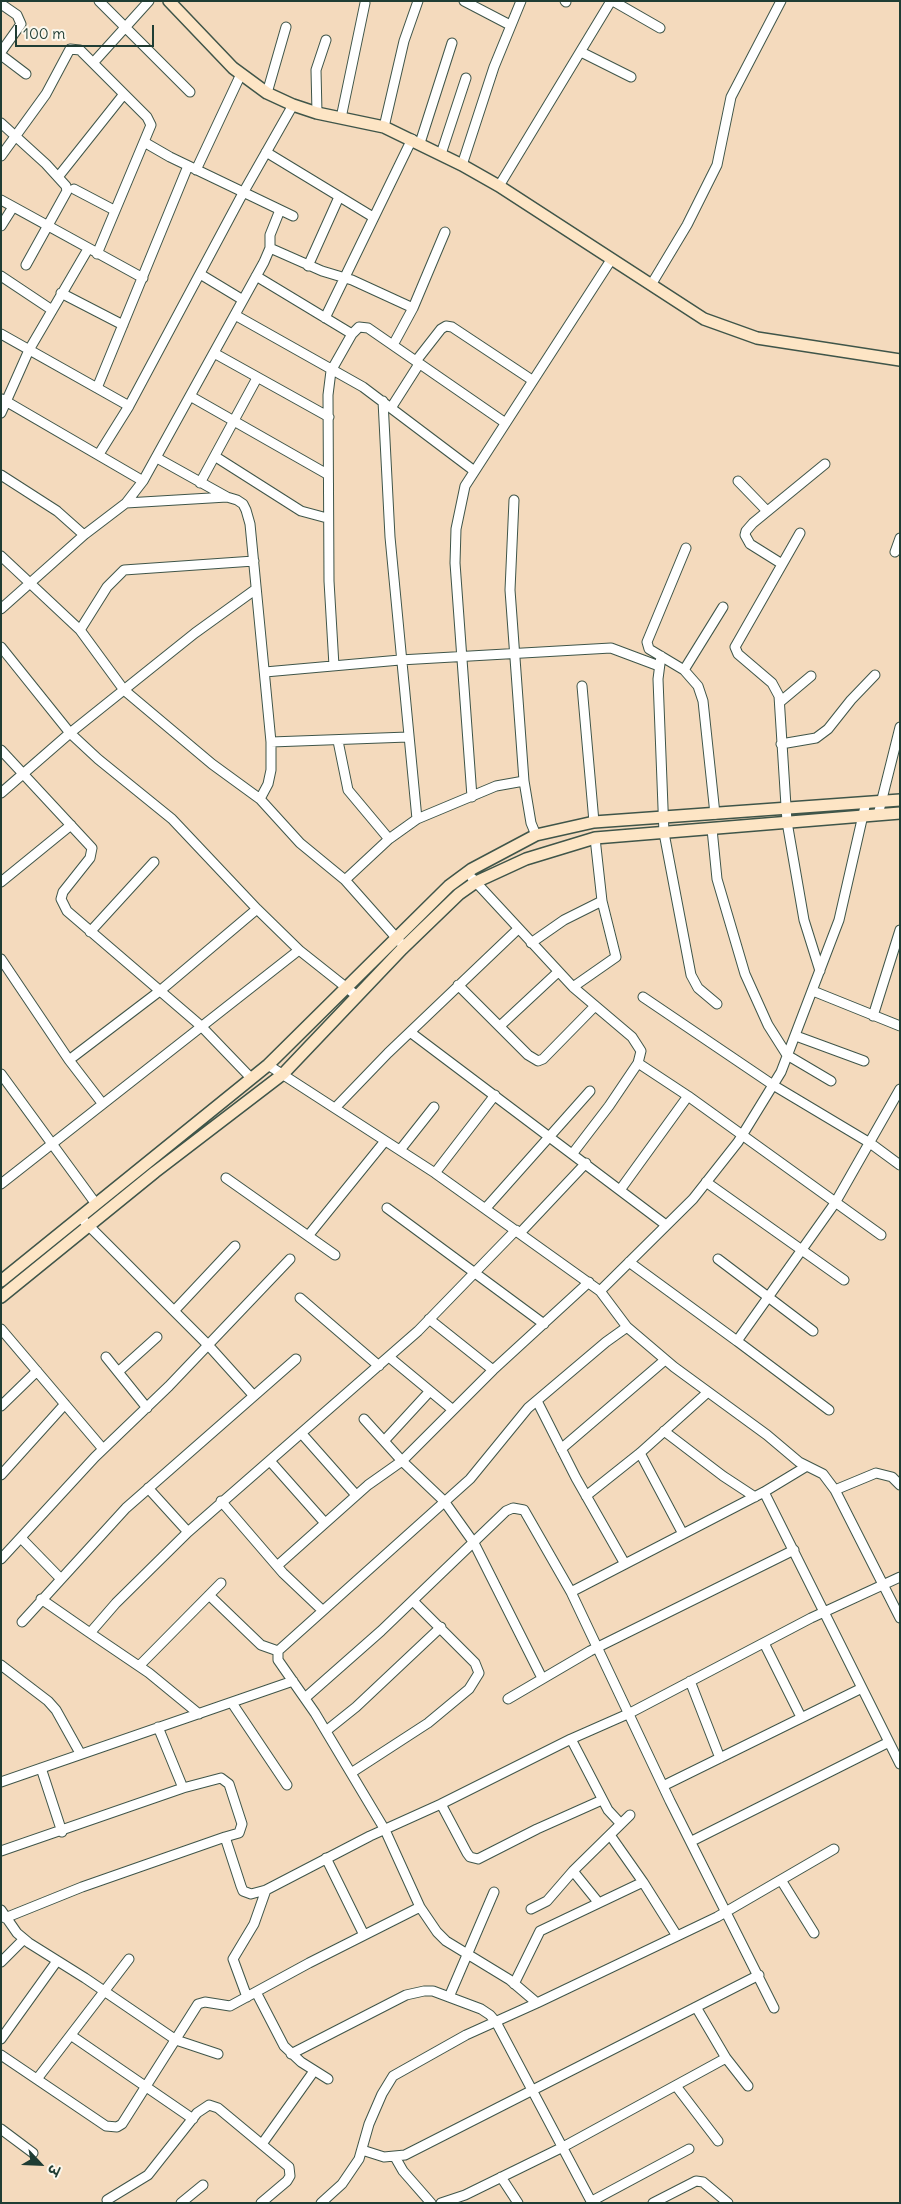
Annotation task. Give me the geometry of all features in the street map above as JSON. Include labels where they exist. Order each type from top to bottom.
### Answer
[{"type":"street","points":[[99,1],[190,92]]},
{"type":"street","points":[[93,63],[149,1]]},
{"type":"street","points":[[169,1],[241,74],[267,93],[293,106],[317,113],[384,127],[462,164],[704,319],[757,338],[900,360]]},
{"type":"street","points":[[384,127],[404,41],[418,1]]},
{"type":"street","points":[[464,1],[510,25]]},
{"type":"street","points":[[462,164],[475,120],[510,25],[521,1]]},
{"type":"street","points":[[499,186],[612,1],[660,28]]},
{"type":"street","points":[[651,285],[687,225],[717,165],[731,97],[781,1]]},
{"type":"street","points":[[341,118],[365,3]]},
{"type":"street","points":[[1,4],[17,15],[21,24],[1,53],[26,74]]},
{"type":"street","points":[[267,93],[286,27]]},
{"type":"street","points":[[317,113],[316,70],[326,40]]},
{"type":"street","points":[[325,318],[373,217],[416,141],[452,43]]},
{"type":"street","points":[[1,156],[17,137],[46,94],[70,49],[80,50],[124,94],[151,125],[97,254]]},
{"type":"street","points":[[580,52],[631,77]]},
{"type":"street","points":[[97,388],[192,168],[241,74]]},
{"type":"street","points":[[441,154],[466,78]]},
{"type":"street","points":[[58,177],[124,94]]},
{"type":"street","points":[[99,454],[129,406],[243,193],[293,106]]},
{"type":"street","points":[[1,123],[58,177],[66,186],[67,191],[26,265]]},
{"type":"street","points":[[144,142],[192,168],[293,216]]},
{"type":"street","points":[[266,152],[373,217]]},
{"type":"street","points":[[74,190],[114,210]]},
{"type":"street","points":[[308,266],[339,197]]},
{"type":"street","points":[[1,200],[143,278]]},
{"type":"street","points":[[1,226],[13,206]]},
{"type":"street","points":[[1,609],[84,535],[126,503],[142,481],[157,458],[256,276],[270,248],[270,235],[280,210]]},
{"type":"street","points":[[393,345],[413,308],[445,232]]},
{"type":"street","points":[[270,248],[308,266],[352,280],[413,308]]},
{"type":"street","points":[[1,413],[4,400],[29,350],[88,249]]},
{"type":"street","points":[[472,797],[460,656],[455,562],[456,529],[465,486],[504,422],[611,260]]},
{"type":"street","points":[[200,274],[243,300]]},
{"type":"street","points":[[1,276],[52,310]]},
{"type":"street","points":[[256,276],[352,334]]},
{"type":"street","points":[[61,293],[124,325]]},
{"type":"street","points":[[235,315],[331,371],[363,387],[473,470]]},
{"type":"street","points":[[334,666],[327,518],[328,394],[331,371],[352,334],[359,327],[364,326],[504,422]]},
{"type":"street","points":[[391,408],[434,337],[446,326],[458,330],[532,380]]},
{"type":"street","points":[[1,334],[129,406]]},
{"type":"street","points":[[214,353],[329,417]]},
{"type":"street","points":[[200,483],[216,457],[257,378]]},
{"type":"street","points":[[190,396],[327,474]]},
{"type":"street","points":[[4,400],[99,454],[142,481]]},
{"type":"street","points":[[383,401],[389,528],[400,660],[417,819]]},
{"type":"street","points":[[216,457],[301,511],[327,518]]},
{"type":"street","points":[[157,458],[226,497],[237,500],[243,504],[246,510],[254,561],[271,742],[271,770],[268,784],[260,799]]},
{"type":"street","points":[[782,564],[755,548],[745,535],[753,523],[825,464]]},
{"type":"street","points":[[1,475],[57,511],[84,535]]},
{"type":"street","points":[[738,481],[767,511]]},
{"type":"street","points":[[126,503],[226,497]]},
{"type":"street","points":[[514,500],[510,590],[524,781],[531,823],[536,835]]},
{"type":"street","points":[[800,533],[735,647],[738,654],[772,683],[780,702],[787,822],[804,920],[820,971]]},
{"type":"street","points":[[895,552],[900,538]]},
{"type":"street","points":[[686,548],[647,642],[649,649],[684,670],[698,686],[703,701],[715,814]]},
{"type":"street","points":[[1,556],[80,630],[124,690],[212,764],[260,799],[300,843],[344,880],[401,943]]},
{"type":"street","points":[[80,630],[107,587],[124,570],[254,561]]},
{"type":"street","points":[[1,793],[70,733],[195,633],[256,589]]},
{"type":"street","points":[[684,670],[724,607]]},
{"type":"street","points":[[1,647],[70,733],[98,759],[172,819],[257,909],[299,950],[357,996]]},
{"type":"street","points":[[264,672],[400,660],[611,648],[659,666]]},
{"type":"street","points":[[661,656],[659,666],[664,833],[691,975],[698,988],[718,1004]]},
{"type":"street","points":[[780,702],[811,676]]},
{"type":"street","points":[[781,744],[816,738],[828,729],[851,700],[875,676]]},
{"type":"street","points":[[582,686],[594,822]]},
{"type":"street","points":[[878,815],[900,727]]},
{"type":"street","points":[[271,742],[408,737]]},
{"type":"street","points":[[338,741],[348,790],[389,839]]},
{"type":"street","points":[[1,750],[88,842],[92,852],[90,858],[63,892],[60,899],[67,911],[201,1026],[251,1078]]},
{"type":"street","points":[[344,880],[389,839],[417,819],[496,786],[524,781]]},
{"type":"street","points":[[1,1297],[90,1227],[155,1172],[283,1074],[357,996],[449,886],[467,873],[536,835],[594,822],[900,800]]},
{"type":"street","points":[[600,1291],[706,1182],[742,1136],[781,1072],[839,920],[866,802]]},
{"type":"street","points":[[1,1281],[268,1065],[346,988],[458,894],[476,882],[526,859],[595,838],[900,813]]},
{"type":"street","points":[[1,882],[71,825]]},
{"type":"street","points":[[712,828],[717,879],[745,974],[768,1025],[787,1054],[831,1081]]},
{"type":"street","points":[[573,987],[616,957],[602,901],[595,838]]},
{"type":"street","points":[[90,932],[154,862]]},
{"type":"street","points":[[467,873],[558,972],[640,1047],[642,1051],[638,1063],[610,1106],[573,1153]]},
{"type":"street","points":[[531,943],[564,920],[602,901]]},
{"type":"street","points":[[69,1060],[160,990],[257,909]]},
{"type":"street","points":[[335,1108],[458,985],[518,929]]},
{"type":"street","points":[[873,1016],[900,930]]},
{"type":"street","points":[[1,1184],[299,950]]},
{"type":"street","points":[[1,959],[69,1060],[102,1103]]},
{"type":"street","points":[[500,1026],[558,972]]},
{"type":"street","points":[[458,985],[528,1055],[538,1061],[543,1059],[595,1006]]},
{"type":"street","points":[[813,991],[900,1026]]},
{"type":"street","points":[[643,997],[773,1085],[870,1143],[900,1165]]},
{"type":"street","points":[[410,1032],[573,1153],[666,1225]]},
{"type":"street","points":[[796,1036],[864,1061]]},
{"type":"street","points":[[638,1063],[688,1096],[881,1235]]},
{"type":"street","points":[[268,1065],[435,1173],[589,1282],[600,1291],[627,1328],[666,1360],[807,1466],[823,1474],[835,1490],[900,1618]]},
{"type":"street","points":[[1,1074],[96,1204]]},
{"type":"street","points":[[737,1341],[836,1203],[900,1090]]},
{"type":"street","points":[[485,1209],[590,1091]]},
{"type":"street","points":[[435,1173],[495,1095]]},
{"type":"street","points":[[620,1190],[688,1096]]},
{"type":"street","points":[[400,1150],[434,1108]]},
{"type":"street","points":[[308,1236],[385,1141]]},
{"type":"street","points":[[90,1633],[116,1603],[221,1501],[302,1434],[430,1319],[586,1163]]},
{"type":"street","points":[[226,1178],[335,1255]]},
{"type":"street","points":[[706,1182],[844,1280]]},
{"type":"street","points":[[387,1208],[544,1324]]},
{"type":"street","points":[[80,1218],[174,1310],[254,1396]]},
{"type":"street","points":[[174,1310],[234,1246]]},
{"type":"street","points":[[1,1559],[103,1449],[209,1346],[290,1259]]},
{"type":"street","points":[[718,1259],[813,1331]]},
{"type":"street","points":[[629,1262],[829,1410]]},
{"type":"street","points":[[277,1566],[356,1495],[402,1461],[493,1370],[589,1282]]},
{"type":"street","points":[[300,1298],[379,1366]]},
{"type":"street","points":[[430,1319],[493,1370]]},
{"type":"street","points":[[537,2003],[514,1984],[466,1955],[441,1936],[420,1907],[385,1830],[326,1731],[278,1660],[278,1652],[322,1610],[470,1479],[528,1408],[606,1342],[627,1328]]},
{"type":"street","points":[[1,1329],[103,1449]]},
{"type":"street","points":[[118,1372],[157,1336]]},
{"type":"street","points":[[106,1356],[147,1408]]},
{"type":"street","points":[[389,1357],[453,1410]]},
{"type":"street","points":[[22,1622],[60,1578],[126,1508],[296,1359]]},
{"type":"street","points":[[561,1449],[666,1360]]},
{"type":"street","points":[[1,1406],[37,1371]]},
{"type":"street","points":[[384,1441],[430,1391]]},
{"type":"street","points":[[586,1496],[640,1453],[708,1392]]},
{"type":"street","points":[[537,1401],[586,1496],[625,1564]]},
{"type":"street","points":[[1,1475],[65,1404]]},
{"type":"street","points":[[364,1419],[402,1461],[444,1501],[474,1543],[542,1678]]},
{"type":"street","points":[[664,1432],[723,1476],[755,1497]]},
{"type":"street","points":[[302,1434],[356,1495]]},
{"type":"street","points":[[640,1453],[683,1534]]},
{"type":"street","points":[[270,1461],[325,1523]]},
{"type":"street","points":[[571,1592],[755,1497],[807,1466]]},
{"type":"street","points":[[835,1490],[876,1473],[892,1477],[900,1485]]},
{"type":"street","points":[[148,1488],[188,1532]]},
{"type":"street","points":[[764,1492],[900,1764]]},
{"type":"street","points":[[221,1501],[277,1566],[322,1610]]},
{"type":"street","points":[[305,1698],[413,1601],[506,1511],[513,1508],[524,1510],[533,1522],[571,1592],[665,1785],[670,1801],[692,1841],[774,2008]]},
{"type":"street","points":[[21,1538],[60,1578]]},
{"type":"street","points":[[508,1698],[597,1648],[794,1550]]},
{"type":"street","points":[[226,1837],[243,1891],[251,1894],[266,1890],[326,1858],[442,1804],[571,1738],[630,1713],[825,1612],[900,1577]]},
{"type":"street","points":[[139,1666],[221,1583]]},
{"type":"street","points":[[209,1595],[261,1645],[278,1652]]},
{"type":"street","points":[[41,1599],[139,1666],[198,1714]]},
{"type":"street","points":[[351,1772],[428,1723],[469,1690],[477,1679],[479,1673],[475,1663],[413,1601]]},
{"type":"street","points":[[326,1731],[356,1707],[441,1627]]},
{"type":"street","points":[[764,1643],[801,1717]]},
{"type":"street","points":[[1,1665],[48,1701],[56,1710],[80,1754]]},
{"type":"street","points":[[1,1782],[293,1681]]},
{"type":"street","points":[[690,1681],[720,1758]]},
{"type":"street","points":[[665,1785],[862,1688]]},
{"type":"street","points":[[232,1703],[287,1785]]},
{"type":"street","points":[[158,1727],[183,1788]]},
{"type":"street","points":[[571,1738],[602,1800],[621,1824]]},
{"type":"street","points":[[692,1841],[889,1742]]},
{"type":"street","points":[[41,1768],[62,1832]]},
{"type":"street","points":[[1,1851],[62,1832],[214,1778],[221,1778],[230,1784],[243,1827],[239,1832],[3,1914],[24,1939],[176,2040],[218,2054]]},
{"type":"street","points":[[442,1804],[467,1853],[470,1857],[478,1859],[537,1829],[602,1800]]},
{"type":"street","points":[[531,1909],[547,1901],[573,1871],[630,1816]]},
{"type":"street","points":[[610,1835],[643,1882],[677,1936]]},
{"type":"street","points":[[321,2203],[342,2184],[359,2159],[369,2124],[382,2094],[393,2076],[466,2035],[726,1912],[834,1849]]},
{"type":"street","points":[[326,1858],[364,1936]]},
{"type":"street","points":[[573,1871],[598,1902]]},
{"type":"street","points":[[781,1880],[814,1933]]},
{"type":"street","points":[[514,1984],[540,1930],[643,1882]]},
{"type":"street","points":[[247,1997],[233,1960],[246,1940],[266,1890]]},
{"type":"street","points":[[449,1997],[494,1892]]},
{"type":"street","points":[[1,2055],[106,2126],[114,2128],[122,2124],[195,2007],[201,2002],[225,2007],[420,1907]]},
{"type":"street","points":[[1,1962],[24,1939]]},
{"type":"street","points":[[37,2080],[129,1959]]},
{"type":"street","points":[[1,2039],[57,1961]]},
{"type":"street","points":[[362,2150],[395,2157],[405,2155],[759,1976]]},
{"type":"street","points":[[291,2054],[406,1995],[424,1990],[480,2009],[490,2015],[496,2022],[592,2202],[689,2149]]},
{"type":"street","points":[[256,1992],[284,2046],[291,2054],[328,2079]]},
{"type":"street","points":[[696,2007],[726,2058],[748,2086]]},
{"type":"street","points":[[72,2036],[145,2088],[193,2119]]},
{"type":"street","points":[[441,2203],[465,2195],[564,2147],[726,2058]]},
{"type":"street","points":[[262,2144],[314,2071]]},
{"type":"street","points":[[676,2086],[718,2141]]},
{"type":"street","points":[[107,2200],[148,2175],[193,2119],[204,2108],[214,2106],[289,2167],[291,2172],[287,2180],[261,2203]]},
{"type":"street","points":[[1,2129],[33,2153]]},
{"type":"street","points":[[395,2157],[403,2171],[431,2203]]},
{"type":"street","points":[[501,2177],[518,2203]]},
{"type":"street","points":[[654,2203],[696,2181],[709,2186],[728,2203]]},
{"type":"street","points":[[181,2203],[203,2185]]}]
